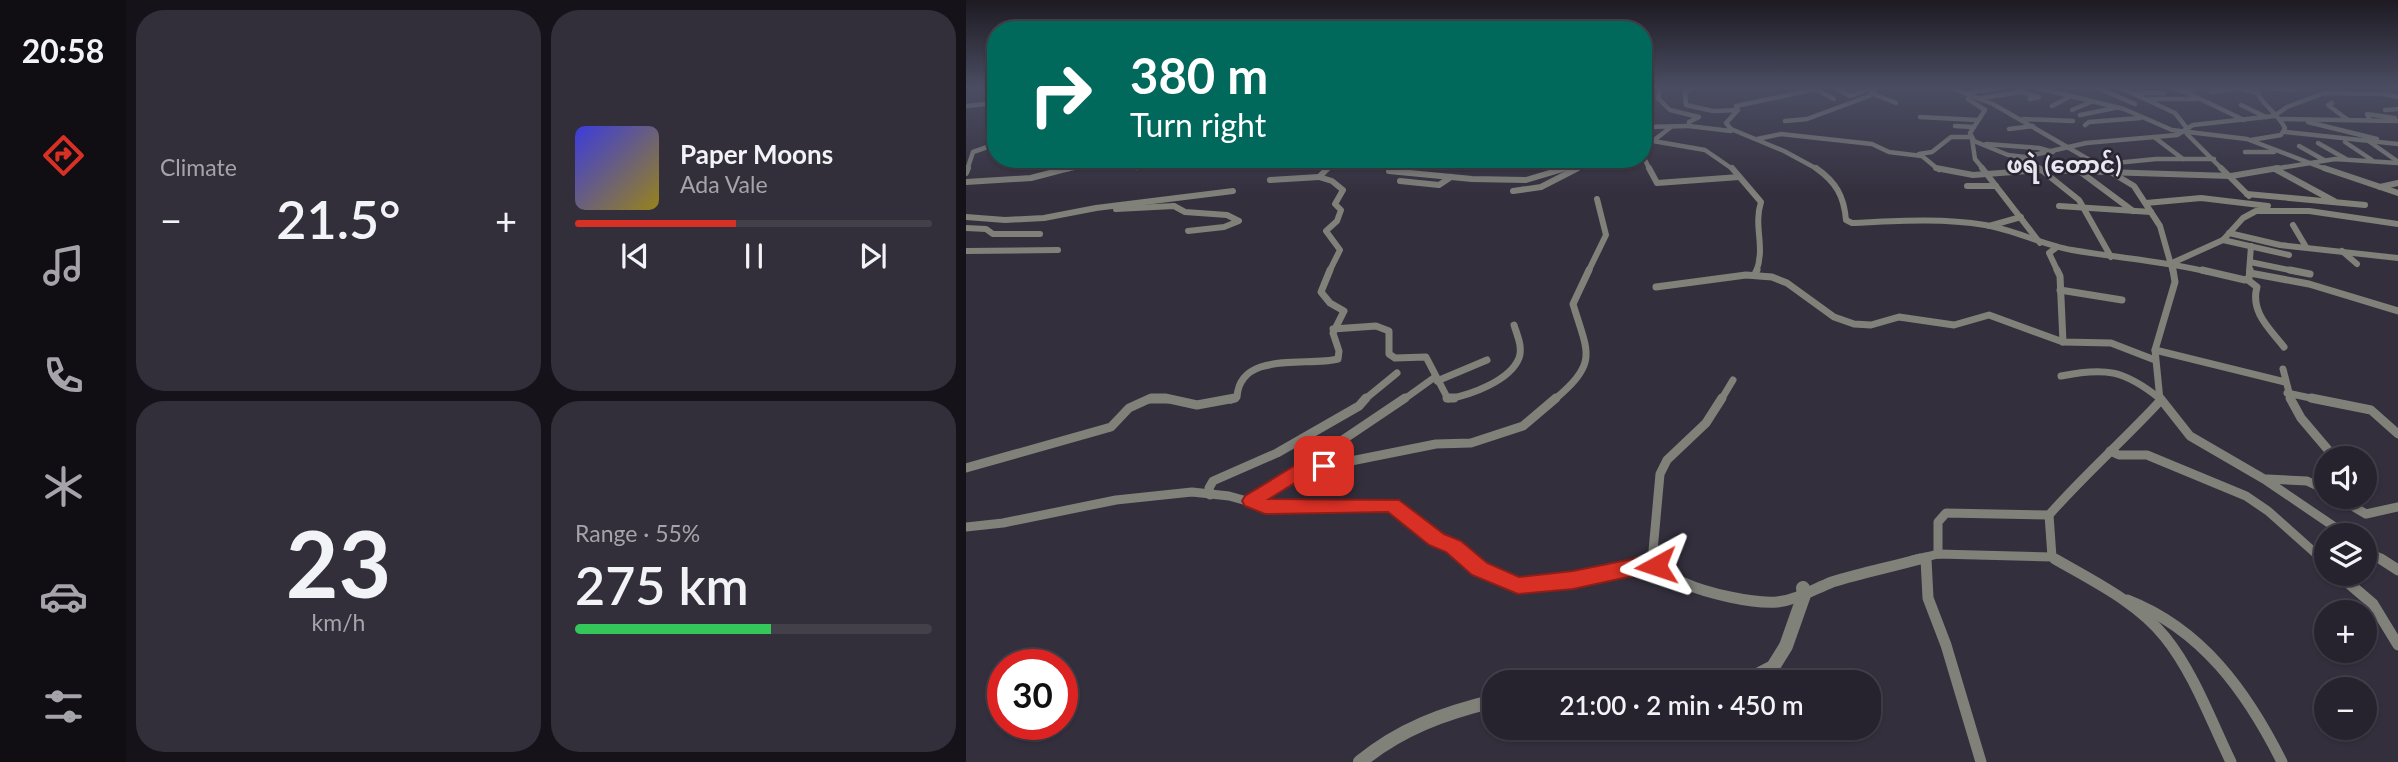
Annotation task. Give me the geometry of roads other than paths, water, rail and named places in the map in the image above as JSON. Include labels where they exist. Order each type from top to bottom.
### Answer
[{"type":"street","points":[[1726,124],[1731,131]]},
{"type":"street","points":[[1976,124],[1971,138],[1975,159],[2040,243]]},
{"type":"street","points":[[2028,124],[2134,186],[2160,226],[2175,282],[2155,355],[2159,399],[2049,515],[2052,557]]},
{"type":"street","points":[[2158,124],[2184,133],[2214,159],[2255,204]]},
{"type":"street","points":[[2183,124],[2186,127]]},
{"type":"street","points":[[2206,124],[2217,135]]},
{"type":"street","points":[[2186,127],[2210,124]]},
{"type":"street","points":[[2282,124],[2285,132]]},
{"type":"street","points":[[2316,124],[2398,144]]},
{"type":"street","points":[[1652,127],[1689,126],[1731,131],[1757,139],[1821,172],[1835,183],[1845,202],[1846,220],[1852,223],[1946,220],[1989,226],[2040,243],[2111,257],[2172,263],[2309,284],[2398,311]]},
{"type":"street","points":[[1955,126],[1974,127]]},
{"type":"street","points":[[2009,129],[2033,126]]},
{"type":"street","points":[[1671,127],[1653,141],[1684,145],[1713,153],[1726,162],[1761,201],[1757,215],[1762,257],[1755,274]]},
{"type":"street","points":[[2184,133],[2186,127]]},
{"type":"street","points":[[2251,140],[2285,132],[2398,144]]},
{"type":"street","points":[[2019,156],[2053,152],[2086,143],[2184,133],[2217,135],[2251,140],[2306,163],[2398,193]]},
{"type":"street","points":[[1757,139],[1781,134],[1832,137],[1878,145],[1889,152],[1922,156],[1938,170],[1959,174],[1986,175],[2042,170],[2231,176],[2325,160],[2397,163]]},
{"type":"street","points":[[2154,136],[2183,159]]},
{"type":"street","points":[[1916,155],[1932,152],[1951,137],[1971,138],[1980,144],[2019,156],[2042,170],[2085,208],[2111,257]]},
{"type":"street","points":[[2343,140],[2373,160]]},
{"type":"street","points":[[1980,144],[1989,141],[2053,152]]},
{"type":"street","points":[[2371,142],[2397,163]]},
{"type":"street","points":[[2318,143],[2347,159]]},
{"type":"street","points":[[2299,146],[2325,160]]},
{"type":"street","points":[[966,173],[973,152],[987,147]]},
{"type":"street","points":[[2245,152],[2280,152]]},
{"type":"street","points":[[2095,165],[2156,159],[2214,159]]},
{"type":"street","points":[[966,182],[1036,177],[1069,168]]},
{"type":"street","points":[[1319,177],[1328,168]]},
{"type":"street","points":[[1389,171],[1526,180],[1562,168]]},
{"type":"street","points":[[1513,191],[1527,191],[1579,168]]},
{"type":"street","points":[[1649,168],[1657,183],[1738,177]]},
{"type":"street","points":[[2275,169],[2336,202]]},
{"type":"street","points":[[2082,173],[2133,211]]},
{"type":"street","points":[[1411,191],[1431,175]]},
{"type":"street","points":[[966,468],[1111,427],[1129,408],[1151,398],[1165,398],[1197,405],[1230,400],[1237,397],[1237,388],[1242,381],[1264,365],[1280,361],[1325,363],[1338,359],[1339,351],[1333,329],[1344,310],[1325,298],[1321,292],[1322,281],[1337,263],[1340,250],[1326,231],[1340,215],[1341,210],[1335,204],[1343,190],[1332,181],[1319,177],[1270,180]]},
{"type":"street","points":[[1400,181],[1439,185],[1451,177]]},
{"type":"street","points":[[2378,188],[2398,183]]},
{"type":"street","points":[[1966,186],[1996,186]]},
{"type":"street","points":[[966,217],[1020,220],[1233,191]]},
{"type":"street","points":[[2247,194],[2365,205]]},
{"type":"street","points":[[2146,203],[2201,198],[2398,224]]},
{"type":"street","points":[[1301,471],[1436,444],[1471,443],[1523,426],[1550,405],[1569,387],[1587,362],[1588,354],[1573,304],[1606,235],[1597,199]]},
{"type":"street","points":[[2308,200],[2318,213]]},
{"type":"street","points":[[1096,208],[1145,210],[1174,206],[1185,212],[1227,215],[1239,220],[1224,227],[1188,231]]},
{"type":"street","points":[[2059,206],[2151,212]]},
{"type":"street","points":[[2172,263],[2223,240],[2242,218],[2256,211],[2292,210]]},
{"type":"street","points":[[1989,226],[2021,217]]},
{"type":"street","points":[[2293,225],[2306,247]]},
{"type":"street","points":[[966,228],[986,229],[993,234],[1040,234]]},
{"type":"street","points":[[2229,233],[2280,245],[2396,259]]},
{"type":"street","points":[[2223,240],[2289,255]]},
{"type":"street","points":[[2252,246],[2249,276],[2257,287],[2253,302],[2284,347]]},
{"type":"street","points":[[2057,247],[2049,253],[2060,276],[2063,342]]},
{"type":"street","points":[[966,251],[1058,250]]},
{"type":"street","points":[[2342,251],[2357,264]]},
{"type":"street","points":[[2250,262],[2310,274]]},
{"type":"street","points":[[1656,288],[1755,274],[1778,278],[1834,317],[1854,324],[1871,325],[1899,317],[1954,325],[1989,315],[2063,342],[2111,343],[2285,382]]},
{"type":"street","points":[[2060,290],[2122,300]]},
{"type":"street","points":[[1333,329],[1376,326],[1389,331],[1391,357],[1426,357],[1445,398],[1456,398],[1507,373],[1519,359],[1520,348],[1514,325]]},
{"type":"street","points":[[1251,501],[1301,471],[1436,379],[1487,360]]},
{"type":"street","points":[[2283,369],[2287,393],[2294,411],[2325,446]]},
{"type":"street","points":[[2061,376],[2080,372],[2121,372],[2142,383],[2190,436],[2264,479],[2329,523]]},
{"type":"street","points":[[1210,495],[1209,488],[1213,481],[1277,453],[1330,424],[1359,406],[1367,396],[1397,373]]},
{"type":"street","points":[[1656,566],[1653,551],[1660,474],[1667,460],[1706,423],[1733,380]]},
{"type":"street","points":[[2287,393],[2363,408],[2394,425],[2398,434]]},
{"type":"street","points":[[2110,452],[2119,455],[2147,455],[2246,496],[2268,511],[2314,552]]},
{"type":"street","points":[[2264,479],[2314,482]]},
{"type":"street","points":[[966,527],[1001,525],[1156,495],[1210,495],[1251,501],[1265,506],[1392,505],[1437,539],[1454,546],[1480,569],[1518,585],[1573,580],[1642,565],[1656,566],[1686,584],[1753,601],[1778,602],[1803,591],[1932,555],[2052,557],[2121,598],[2166,638],[2187,672],[2231,762]]},
{"type":"street","points":[[2359,509],[2366,513],[2396,510]]},
{"type":"street","points":[[1982,762],[1928,598],[1938,522],[1946,513],[2049,515]]},
{"type":"street","points":[[2377,556],[2398,570]]},
{"type":"street","points":[[2351,586],[2376,608],[2390,637],[2398,645]]},
{"type":"street","points":[[1767,670],[1773,667],[1786,646],[1803,591]]},
{"type":"street","points":[[2121,598],[2146,605],[2184,628],[2237,685],[2268,732],[2282,762]]},
{"type":"street","points":[[1360,762],[1397,735],[1423,721],[1482,704]]},
{"type":"district","name":"ဖရဲ (တောင်)","points":[[2064,165]]}]
